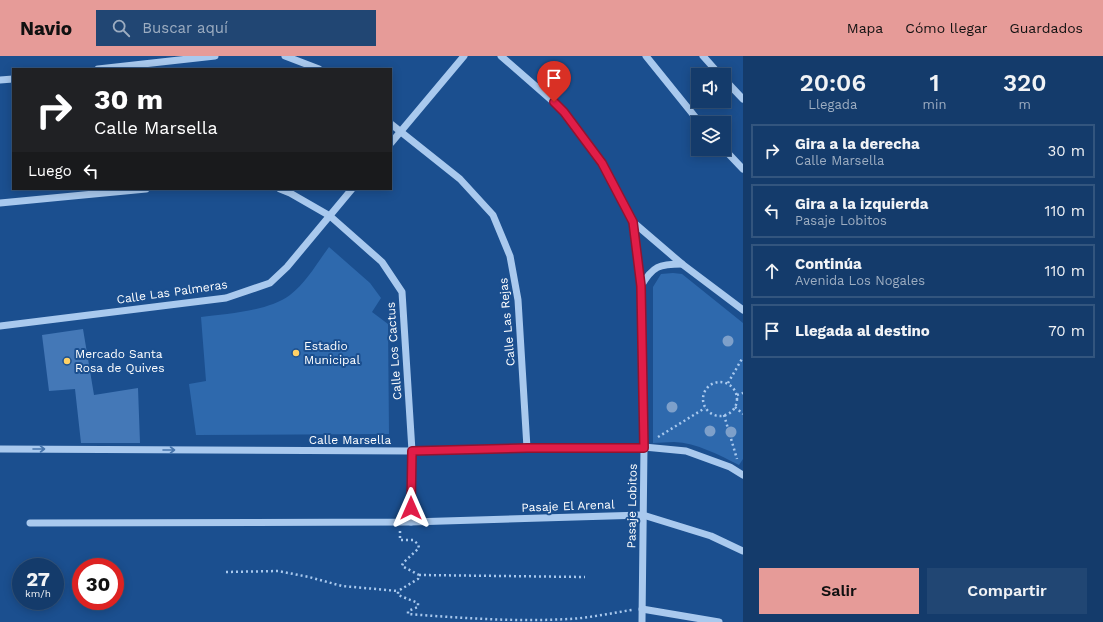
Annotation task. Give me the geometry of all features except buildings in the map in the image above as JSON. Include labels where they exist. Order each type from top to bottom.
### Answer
[{"type":"street","points":[[107,68],[215,56]]},
{"type":"street","points":[[285,56],[316,68]]},
{"type":"street","points":[[392,142],[464,56]]},
{"type":"street","points":[[501,56],[564,112],[602,163],[633,222],[682,264],[743,310]]},
{"type":"street","points":[[646,56],[694,116]]},
{"type":"street","points":[[703,56],[714,68]]},
{"type":"street","points":[[0,80],[12,79]]},
{"type":"street","points":[[731,86],[743,99]]},
{"type":"street","name":"Calle Las Rejas","points":[[392,125],[460,179],[493,215],[510,256],[518,300],[527,448]]},
{"type":"street","points":[[731,156],[743,169]]},
{"type":"street","points":[[0,203],[76,192],[123,190]]},
{"type":"street","name":"Calle Los Cactus","points":[[282,190],[330,216],[382,262],[402,292],[412,451],[411,522]]},
{"type":"street","name":"Calle Las Palmeras","points":[[0,326],[226,298],[270,283],[287,267],[351,190]]},
{"type":"street","name":"Pasaje Lobitos","points":[[633,222],[641,286],[644,448],[642,622]]},
{"type":"street","points":[[641,286],[649,272],[664,264],[682,264]]},
{"type":"street","name":"Calle Marsella","points":[[0,449],[412,451],[527,448],[644,448],[686,451],[730,467],[743,475]]},
{"type":"street","name":"Pasaje El Arenal","points":[[30,523],[411,522],[643,515],[711,536],[743,551]]},
{"type":"street","points":[[642,609],[719,622]]},
{"type":"path","points":[[728,383],[743,357]]},
{"type":"path","points":[[712,383],[728,383],[735,390],[737,395],[735,407],[729,414],[724,416],[714,415],[705,408],[702,397],[707,387],[712,383]]},
{"type":"path","points":[[737,395],[743,393]]},
{"type":"path","points":[[735,407],[743,414]]},
{"type":"path","points":[[644,448],[655,439],[705,408]]},
{"type":"path","points":[[724,416],[738,462]]},
{"type":"path","points":[[400,540],[412,540],[418,544],[419,548],[403,563],[402,566],[419,575],[585,578]]},
{"type":"path","points":[[226,572],[278,571],[309,577],[342,586],[398,591],[418,579],[419,575]]},
{"type":"path","points":[[398,591],[398,595],[418,603],[418,607],[408,611],[408,614],[472,619],[519,621],[570,619],[642,609]]},
{"type":"shaded area","name":"Estadio Municipal","points":[[329,247],[370,283],[381,298],[372,312],[388,324],[389,434],[196,435],[189,384],[206,381],[201,317],[247,311],[271,305],[281,300],[290,295],[301,285]]},
{"type":"shaded area","points":[[661,274],[682,274],[743,323],[743,459],[739,465],[708,450],[691,445],[674,442],[653,443],[653,287]]},
{"type":"place","name":"Estadio Municipal","points":[[296,353]]},
{"type":"place","name":"Mercado Santa Rosa de Quives","points":[[67,361]]},
{"type":"route","points":[[411,508],[412,451],[527,448],[644,448],[641,286],[633,222],[602,163],[564,112],[554,102]]}]
